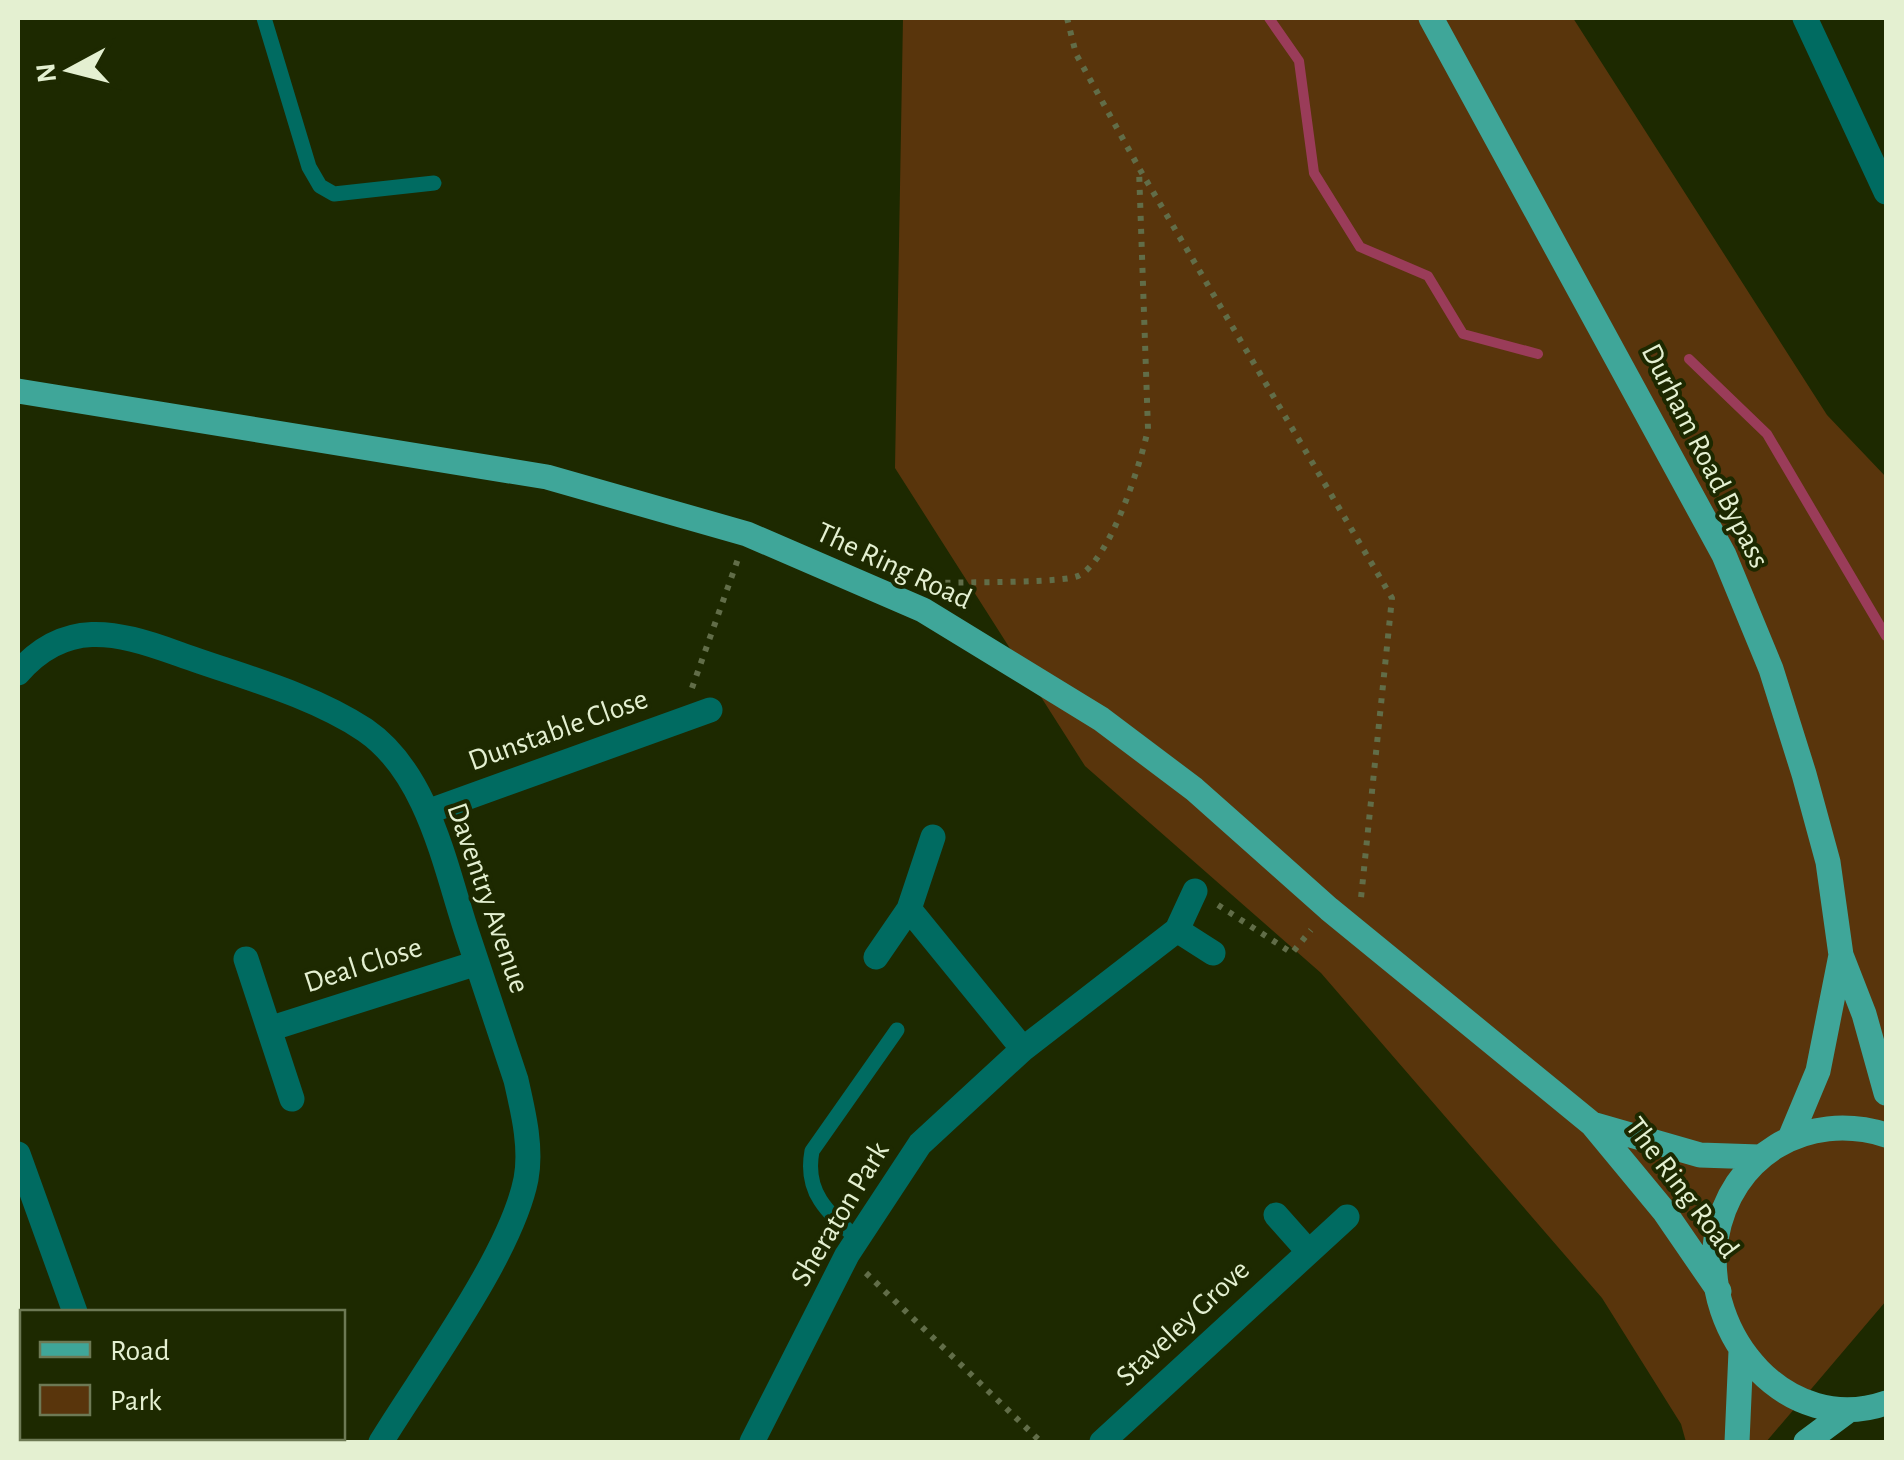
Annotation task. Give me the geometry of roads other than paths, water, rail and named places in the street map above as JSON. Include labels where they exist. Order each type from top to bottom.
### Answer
[{"type":"main road","name":"Durham Road Bypass","points":[[1431,18],[1724,555],[1771,669],[1804,774],[1828,862],[1841,955],[1864,1014],[1886,1093]]},
{"type":"main road","name":"The Ring Road","points":[[18,391],[547,478],[747,534],[923,610],[1101,718],[1194,789],[1329,909],[1592,1124],[1664,1211],[1720,1291]]},
{"type":"main road","name":"Durham Road Bypass","points":[[1790,1138],[1818,1071],[1841,955]]},
{"type":"main road","name":"The Ring Road","points":[[1592,1124],[1700,1155],[1759,1157]]},
{"type":"main road","points":[[1872,1410],[1802,1403],[1767,1382],[1741,1351],[1720,1291],[1716,1240],[1735,1188],[1759,1157],[1790,1138],[1820,1127],[1859,1126],[1886,1135]]},
{"type":"main road","points":[[1736,1442],[1741,1351]]},
{"type":"main road","points":[[1806,1442],[1872,1410]]},
{"type":"street","points":[[1805,18],[1886,192]]},
{"type":"street","name":"Daventry Avenue","points":[[18,673],[51,644],[92,632],[136,639],[314,702],[367,732],[401,766],[427,812],[516,1080],[526,1124],[526,1178],[505,1239],[381,1442]]},
{"type":"street","name":"Dunstable Close","points":[[427,812],[710,710]]},
{"type":"street","points":[[876,957],[910,909],[933,837]]},
{"type":"street","name":"Sheraton Park","points":[[752,1442],[852,1247],[920,1144],[1023,1049],[1177,930],[1196,891]]},
{"type":"street","points":[[910,909],[1023,1049]]},
{"type":"street","points":[[1177,930],[1213,953]]},
{"type":"street","points":[[246,959],[292,1099]]},
{"type":"street","name":"Deal Close","points":[[270,1029],[476,963]]},
{"type":"street","points":[[18,1154],[74,1310]]},
{"type":"street","points":[[1276,1215],[1308,1251]]},
{"type":"street","name":"Staveley Grove","points":[[1102,1442],[1347,1217]]},
{"type":"lane","points":[[264,18],[308,167],[320,186],[334,194],[434,183]]},
{"type":"lane","points":[[852,1247],[816,1198],[809,1167],[812,1151],[897,1030]]},
{"type":"waterway","points":[[1269,18],[1299,61],[1314,173],[1360,247],[1428,276],[1463,334],[1538,354]]},
{"type":"waterway","points":[[1689,359],[1767,434],[1886,636]]}]
